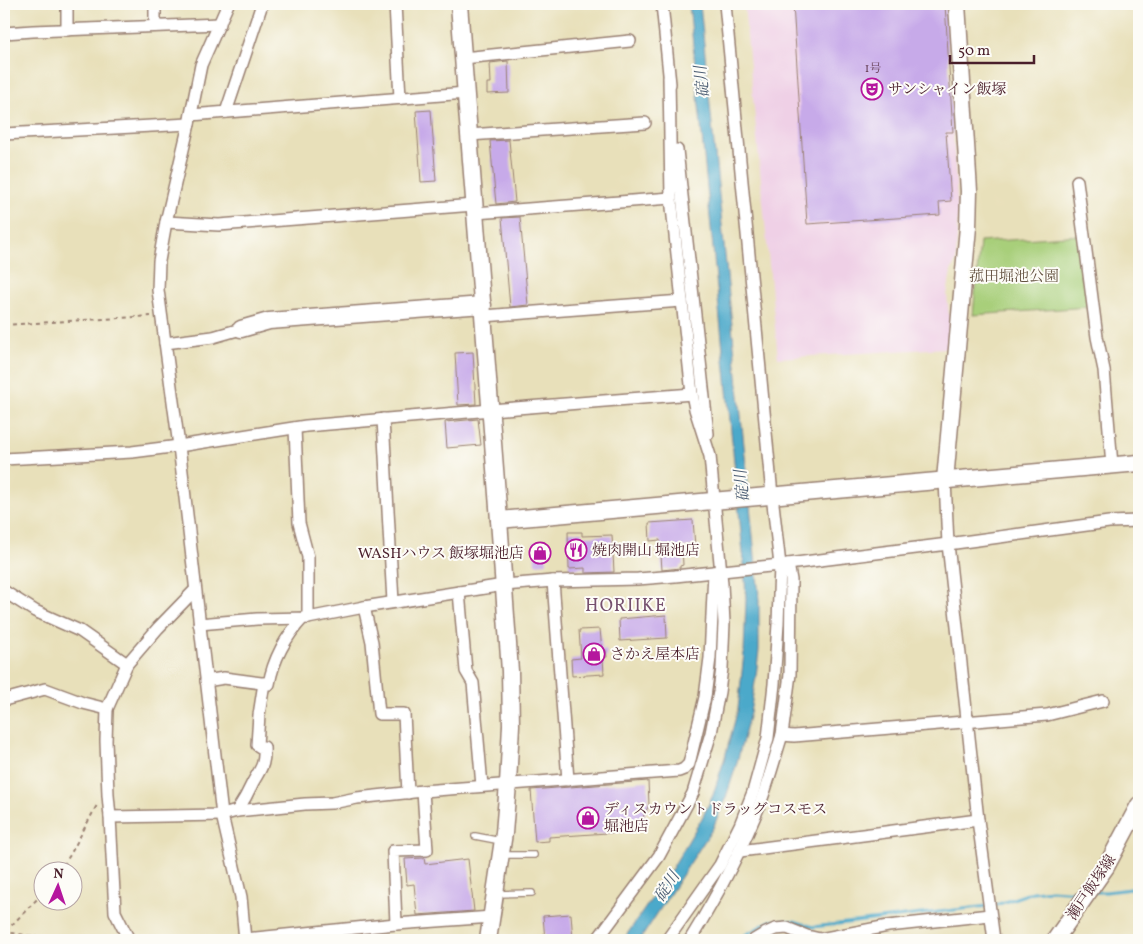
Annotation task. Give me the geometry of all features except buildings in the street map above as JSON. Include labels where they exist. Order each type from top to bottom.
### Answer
[{"type":"street","points":[[67,4],[67,30]]},
{"type":"street","points":[[155,4],[155,26]]},
{"type":"street","points":[[228,4],[201,65],[166,222],[159,261],[158,290],[179,446],[222,815],[241,897],[245,939],[396,924],[492,917]]},
{"type":"street","points":[[226,112],[262,4]]},
{"type":"street","points":[[395,4],[400,98]]},
{"type":"street","points":[[459,4],[500,520],[510,671],[511,725],[508,784],[502,849],[488,940]]},
{"type":"street","points":[[597,940],[658,856],[693,793],[711,733],[722,668],[724,623],[719,571],[716,500],[662,4]]},
{"type":"street","points":[[666,940],[720,864],[754,792],[768,738],[778,632],[781,565],[770,495],[725,4]]},
{"type":"street","points":[[957,4],[969,191],[968,227],[945,480],[948,544],[978,820],[994,940]]},
{"type":"street","points":[[4,33],[220,24]]},
{"type":"street","points":[[463,58],[630,41]]},
{"type":"street","points":[[669,78],[671,198],[692,394],[710,456]]},
{"type":"street","points":[[4,134],[190,119],[226,112],[466,93]]},
{"type":"street","points":[[469,135],[645,123]]},
{"type":"street","points":[[1077,181],[1097,337],[1104,370],[1112,465]]},
{"type":"street","points":[[166,222],[219,225],[671,198]]},
{"type":"street","points":[[165,343],[213,337],[268,321],[682,301]]},
{"type":"street","points":[[4,459],[132,452],[295,428],[382,419],[692,394]]},
{"type":"street","points":[[382,419],[393,602]]},
{"type":"street","points":[[206,681],[224,678],[269,684],[271,670],[276,660],[294,628],[305,618],[308,557],[300,523],[295,428]]},
{"type":"street","points":[[500,520],[1139,463]]},
{"type":"street","points":[[199,624],[257,619],[305,618],[504,585],[553,581],[638,579],[781,565],[1108,522],[1139,521]]},
{"type":"street","points":[[690,940],[740,852],[761,800],[782,735],[790,674],[791,580],[781,565]]},
{"type":"street","points":[[110,817],[222,815],[237,811],[304,804],[332,804],[357,798],[423,791],[679,771],[684,769],[690,764],[705,697],[719,571]]},
{"type":"street","points":[[553,581],[568,780]]},
{"type":"street","points":[[129,940],[115,912],[108,794],[107,709],[127,664],[158,628],[195,590]]},
{"type":"street","points":[[4,591],[35,611],[80,631],[127,664]]},
{"type":"street","points":[[459,592],[466,671],[473,683],[482,786]]},
{"type":"street","points":[[364,607],[372,642],[379,714],[404,714],[408,793]]},
{"type":"street","points":[[237,811],[249,793],[264,763],[264,748],[257,744],[264,683]]},
{"type":"street","points":[[4,700],[45,689],[83,703],[107,709]]},
{"type":"street","points":[[782,735],[794,736],[1047,714],[1103,700]]},
{"type":"street","points":[[396,924],[393,852],[426,850],[423,791]]},
{"type":"street","name":"瀬戸飯塚線","points":[[1055,940],[1106,867],[1139,805]]},
{"type":"street","points":[[740,852],[978,820]]},
{"type":"street","points":[[754,940],[775,929],[787,928],[820,939],[989,910]]},
{"type":"street","points":[[684,914],[686,940]]},
{"type":"lane","points":[[475,836],[502,849],[534,855]]},
{"type":"lane","points":[[495,894],[532,893]]},
{"type":"path","points":[[4,325],[162,316]]},
{"type":"path","points":[[65,862],[98,803],[108,794]]},
{"type":"path","points":[[4,932],[32,905]]},
{"type":"path","points":[[4,932],[56,940]]},
{"type":"shaded area","points":[[744,4],[945,4],[958,213],[956,261],[951,271],[947,295],[950,325],[947,348],[778,358]]},
{"type":"green space","name":"菰田堀池公園","points":[[1081,235],[1089,307],[973,315],[980,242]]},
{"type":"water","name":"碇川","points":[[689,4],[700,4],[759,596],[759,650],[750,713],[736,766],[713,828],[640,940],[623,940],[668,875],[702,818],[713,795],[738,709],[744,653],[746,599],[744,563]]},
{"type":"waterway","points":[[1094,892],[1139,888]]},
{"type":"waterway","points":[[736,940],[770,921],[794,921],[813,927],[996,905],[1033,892],[1051,890],[1080,892]]},
{"type":"place","name":"サンシャイン飯塚","points":[[872,89]]},
{"type":"place","name":"焼肉開山 堀池店","points":[[576,550]]},
{"type":"place","name":"WASHハウス 飯塚堀池店","points":[[540,553]]},
{"type":"place","name":"さかえ屋本店","points":[[594,654]]},
{"type":"place","name":"ディスカウントドラッグコスモス 堀池店","points":[[588,818]]},
{"type":"district","name":"HORIIKE","points":[[626,605]]}]
